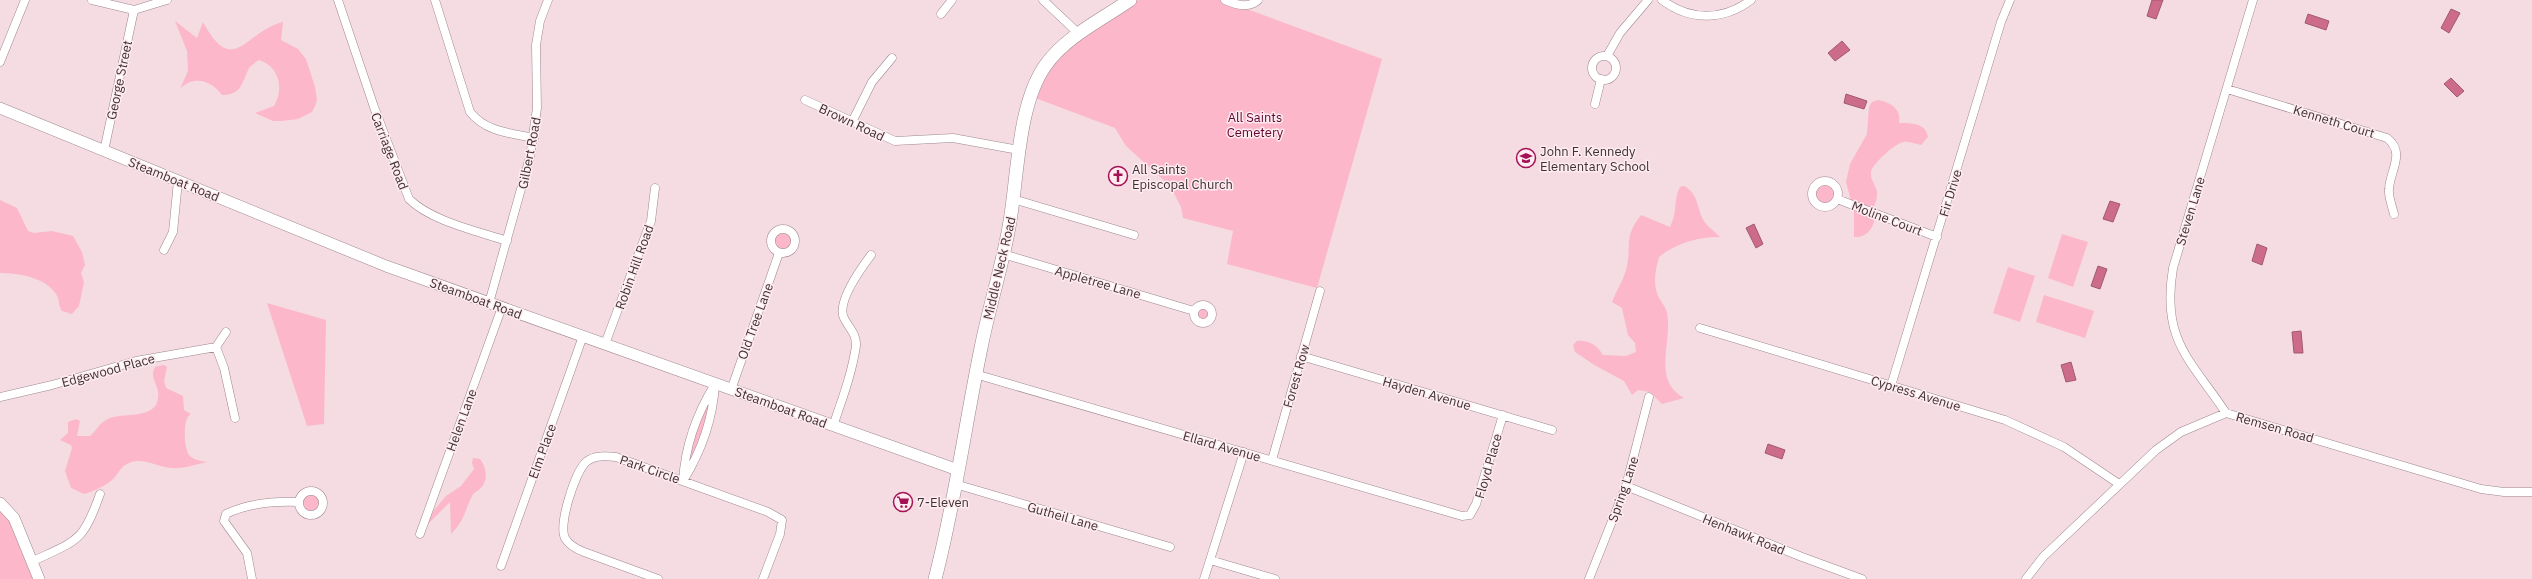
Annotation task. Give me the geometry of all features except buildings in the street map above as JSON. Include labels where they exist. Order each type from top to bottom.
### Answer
[{"type":"main road","name":"Middle Neck Road","points":[[935,579],[946,537],[975,374],[1003,254],[1013,199],[1019,150],[1030,96],[1037,80],[1058,50],[1130,0]]},
{"type":"street","points":[[0,62],[25,0]]},
{"type":"street","points":[[92,0],[134,10],[168,0]]},
{"type":"street","name":"Carriage Road","points":[[338,0],[374,107],[409,199],[418,208],[430,214],[506,241]]},
{"type":"street","points":[[434,0],[470,112],[479,122],[492,130],[534,138]]},
{"type":"street","name":"Gilbert Road","points":[[489,303],[528,169],[534,138],[537,108],[536,45],[540,21],[548,0]]},
{"type":"street","points":[[941,14],[952,0]]},
{"type":"street","points":[[1043,0],[1079,34]]},
{"type":"street","points":[[1225,0],[1240,6],[1254,2]]},
{"type":"street","points":[[1607,56],[1620,33],[1648,0]]},
{"type":"street","points":[[1662,0],[1679,11],[1706,16],[1732,12],[1751,0]]},
{"type":"street","name":"Fir Drive","points":[[1891,386],[2001,22],[2010,0]]},
{"type":"street","name":"Steven Lane","points":[[2226,413],[2184,354],[2172,324],[2170,302],[2174,268],[2253,0]]},
{"type":"street","name":"George Street","points":[[104,150],[134,10]]},
{"type":"street","points":[[1607,56],[1614,60],[1616,71],[1608,79],[1601,79],[1595,74],[1593,67],[1596,59],[1607,56]]},
{"type":"street","points":[[852,122],[872,82],[892,58]]},
{"type":"street","points":[[1595,104],[1601,79]]},
{"type":"street","name":"Kenneth Court","points":[[2227,89],[2388,138],[2396,148],[2397,157],[2388,189],[2394,214]]},
{"type":"street","name":"Brown Road","points":[[805,100],[895,141],[953,138],[1019,150]]},
{"type":"street","name":"Steamboat Road","points":[[0,108],[386,266],[958,470]]},
{"type":"street","points":[[164,250],[173,232],[178,181]]},
{"type":"street","name":"Robin Hill Road","points":[[606,344],[651,221],[655,188]]},
{"type":"street","points":[[1013,199],[1134,235]]},
{"type":"street","name":"Moline Court","points":[[1837,199],[1936,237]]},
{"type":"street","name":"Old Tree Lane","points":[[731,390],[779,252]]},
{"type":"street","name":"Appletree Lane","points":[[1003,254],[1194,311]]},
{"type":"street","points":[[833,426],[845,392],[856,344],[854,334],[843,317],[842,310],[856,275],[871,255]]},
{"type":"street","name":"Forest Row","points":[[1272,460],[1320,291]]},
{"type":"street","name":"Helen Lane","points":[[420,534],[502,307]]},
{"type":"street","name":"Cypress Avenue","points":[[1700,328],[2024,427],[2064,447],[2119,484]]},
{"type":"street","points":[[226,332],[216,347],[224,368],[236,418]]},
{"type":"street","name":"Elm Place","points":[[501,566],[583,336]]},
{"type":"street","name":"Edgewood Place","points":[[0,397],[52,385],[136,361],[216,347]]},
{"type":"street","name":"Hayden Avenue","points":[[1301,356],[1552,430]]},
{"type":"street","name":"Ellard Avenue","points":[[975,374],[1462,516],[1470,515]]},
{"type":"street","points":[[683,481],[694,463],[714,406],[715,384]]},
{"type":"street","name":"Spring Lane","points":[[1589,579],[1626,486],[1649,397]]},
{"type":"street","name":"Remsen Road","points":[[2026,579],[2043,557],[2156,450],[2181,432],[2226,413],[2481,489],[2504,492],[2532,492]]},
{"type":"street","name":"Floyd Place","points":[[1470,515],[1476,504],[1503,415]]},
{"type":"street","points":[[1204,579],[1244,452]]},
{"type":"street","name":"Park Circle","points":[[658,579],[573,547],[564,537],[562,525],[581,469],[586,462],[593,458],[607,456],[616,457],[768,512],[782,520],[780,534],[763,579]]},
{"type":"street","name":"Gutheil Lane","points":[[955,484],[1170,547]]},
{"type":"street","name":"Henhawk Road","points":[[1626,486],[1802,557],[1862,579]]},
{"type":"street","points":[[33,561],[69,544],[83,534],[90,522],[100,494]]},
{"type":"street","points":[[252,579],[247,553],[224,521],[226,514],[236,509],[269,502],[299,502]]},
{"type":"street","points":[[0,503],[14,518],[33,561],[39,579]]},
{"type":"street","points":[[1210,560],[1275,579]]},
{"type":"green space","name":"All Saints Cemetery","points":[[1132,0],[1223,0],[1382,59],[1317,288],[1227,264],[1233,231],[1183,218],[1181,207],[1170,186],[1126,146],[1115,128],[1030,96],[1046,66]]},
{"type":"green space","points":[[175,21],[197,38],[203,22],[214,39],[223,47],[232,49],[240,47],[270,27],[283,22],[281,40],[298,49],[306,59],[315,87],[317,100],[312,112],[298,119],[282,121],[273,121],[255,113],[274,106],[279,93],[276,73],[266,63],[259,60],[249,68],[243,83],[234,93],[222,95],[213,86],[202,81],[190,82],[180,89],[188,71],[187,51]]},
{"type":"green space","points":[[1878,100],[1891,104],[1897,110],[1899,114],[1899,123],[1921,126],[1927,132],[1928,137],[1921,145],[1908,142],[1900,143],[1885,154],[1872,168],[1872,180],[1877,192],[1877,199],[1874,207],[1875,219],[1872,227],[1865,235],[1854,237],[1854,212],[1846,182],[1850,164],[1867,134],[1869,107],[1872,102]]},
{"type":"green space","points":[[1821,184],[1829,184],[1835,190],[1835,198],[1829,204],[1821,204],[1815,198],[1815,190]]},
{"type":"green space","points":[[1684,186],[1693,193],[1706,224],[1720,237],[1704,238],[1688,242],[1673,248],[1659,257],[1655,282],[1656,291],[1667,313],[1668,336],[1665,359],[1666,370],[1668,381],[1674,390],[1684,398],[1662,404],[1650,392],[1638,390],[1632,395],[1624,381],[1596,366],[1575,352],[1573,345],[1577,341],[1589,342],[1598,348],[1603,355],[1626,356],[1636,352],[1635,343],[1628,335],[1622,308],[1612,302],[1626,270],[1630,236],[1635,223],[1641,215],[1670,227],[1674,216],[1678,192],[1680,187]]},
{"type":"green space","points":[[0,200],[17,208],[28,231],[34,233],[52,231],[73,236],[82,252],[85,265],[81,273],[84,282],[79,306],[72,314],[62,311],[56,294],[51,288],[38,280],[23,275],[0,273]]},
{"type":"green space","points":[[783,231],[790,234],[793,241],[790,248],[783,251],[776,248],[773,241],[776,234]]},
{"type":"green space","points":[[2062,234],[2088,242],[2073,287],[2048,278]]},
{"type":"green space","points":[[2008,267],[2035,276],[2020,322],[1993,313]]},
{"type":"green space","points":[[2044,295],[2094,311],[2085,338],[2036,322]]},
{"type":"green space","points":[[267,303],[326,320],[324,424],[307,426]]},
{"type":"green space","points":[[1203,305],[1210,310],[1211,313],[1206,320],[1203,321],[1196,316],[1195,313],[1200,306]]},
{"type":"green space","points":[[164,365],[167,367],[164,381],[166,388],[183,396],[184,410],[191,414],[186,421],[185,427],[187,451],[193,458],[207,462],[176,468],[134,461],[123,466],[112,480],[95,490],[84,494],[71,488],[65,471],[72,448],[71,445],[60,440],[68,433],[68,422],[76,419],[80,421],[77,436],[90,436],[108,419],[138,414],[151,410],[156,405],[158,398],[153,372],[155,367]]},
{"type":"green space","points":[[713,391],[712,402],[703,434],[695,456],[685,475],[688,453],[694,432]]},
{"type":"green space","points":[[473,458],[480,459],[485,469],[486,477],[484,484],[472,496],[464,516],[456,529],[451,534],[450,502],[427,525],[434,510],[446,496],[461,486],[474,469],[472,463]]},
{"type":"green space","points":[[311,493],[318,496],[321,503],[318,510],[311,513],[304,510],[301,503],[304,496]]},
{"type":"green space","points":[[0,503],[39,579],[0,579]]},
{"type":"shaded area","points":[[2152,0],[2163,0],[2156,19],[2147,16]]},
{"type":"shaded area","points":[[2451,9],[2460,13],[2449,33],[2441,28]]},
{"type":"shaded area","points":[[2308,14],[2329,21],[2326,30],[2305,23]]},
{"type":"shaded area","points":[[1842,41],[1850,50],[1835,61],[1828,53]]},
{"type":"shaded area","points":[[2451,78],[2464,91],[2457,97],[2444,84]]},
{"type":"shaded area","points":[[1846,94],[1867,101],[1864,109],[1844,103]]},
{"type":"shaded area","points":[[2110,201],[2120,204],[2113,222],[2103,219]]},
{"type":"shaded area","points":[[1754,224],[1763,244],[1756,248],[1746,228]]},
{"type":"shaded area","points":[[2257,244],[2267,248],[2262,265],[2252,261]]},
{"type":"shaded area","points":[[2098,266],[2107,269],[2100,289],[2091,286]]},
{"type":"shaded area","points":[[2301,331],[2303,353],[2294,353],[2292,332]]},
{"type":"shaded area","points":[[2071,362],[2076,380],[2066,382],[2061,365]]},
{"type":"shaded area","points":[[1768,444],[1785,450],[1782,459],[1765,453]]},
{"type":"place","name":"John F. Kennedy Elementary School","points":[[1526,158]]},
{"type":"place","name":"All Saints Episcopal Church","points":[[1118,176]]},
{"type":"place","name":"7-Eleven","points":[[903,502]]}]
